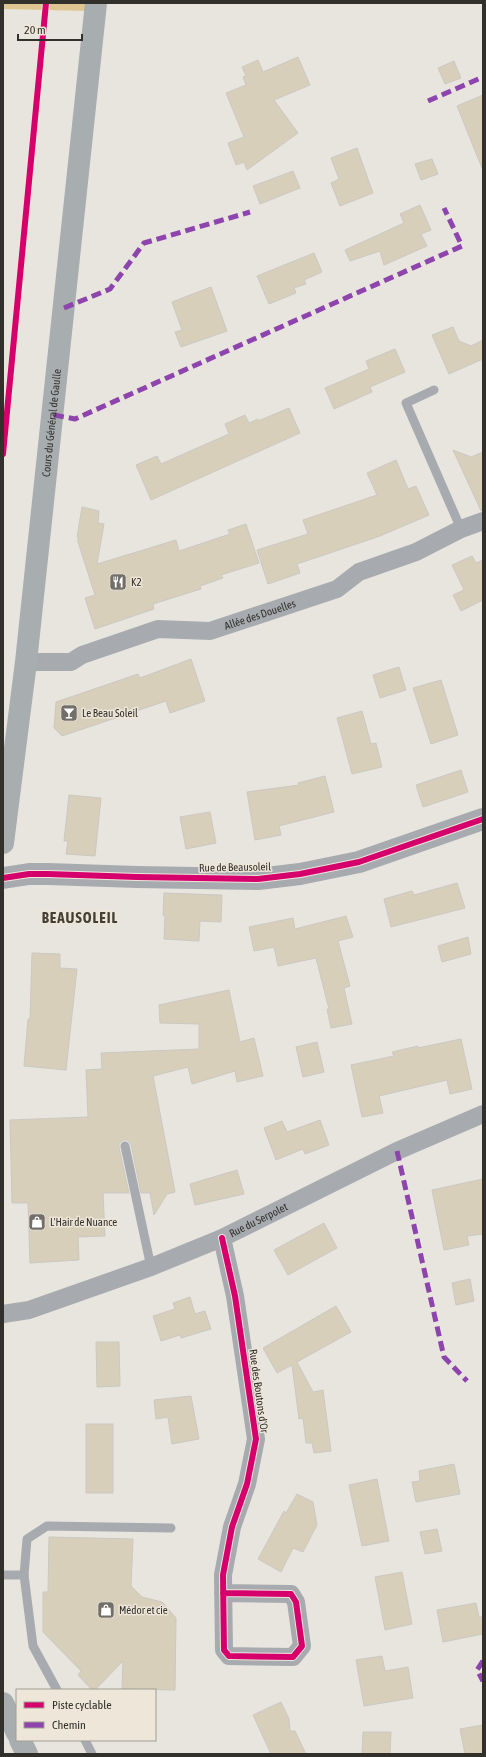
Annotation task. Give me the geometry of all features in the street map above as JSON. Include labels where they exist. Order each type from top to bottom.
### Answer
[{"type":"main road","name":"Cours du Général de Gaulle","points":[[3,843],[13,736],[26,662],[96,3]]},
{"type":"main road","points":[[3,1703],[16,1731]]},
{"type":"main road","points":[[21,1741],[28,1754]]},
{"type":"street","name":"Allée des Douelles","points":[[26,662],[71,662],[82,655],[158,629],[210,631],[337,589],[359,572],[416,552],[461,529],[483,521]]},
{"type":"street","name":"Rue de Beausoleil","points":[[3,878],[30,874],[48,874],[137,878],[258,879],[300,874],[359,862],[483,819]]},
{"type":"street","name":"Rue du Serpolet","points":[[3,1314],[29,1310],[151,1267],[222,1238],[397,1151],[483,1114]]},
{"type":"street","name":"Rue des Boutons d'Or","points":[[222,1238],[235,1296],[256,1439],[247,1484],[232,1527],[223,1575],[224,1650],[229,1656],[293,1657],[302,1646],[296,1602],[291,1594],[224,1593]]},
{"type":"lane","points":[[434,390],[406,402],[461,529]]},
{"type":"lane","points":[[125,1146],[151,1267]]},
{"type":"lane","points":[[56,1689],[33,1646],[24,1575],[27,1539],[47,1526],[171,1528]]},
{"type":"lane","points":[[3,1575],[24,1575]]},
{"type":"lane","points":[[85,1741],[92,1754]]},
{"type":"shaded area","points":[[3,3],[89,3],[88,11],[3,9]]},
{"type":"building","points":[[298,57],[310,85],[274,100],[298,133],[247,170],[244,162],[236,165],[228,143],[244,137],[226,93],[246,85],[243,77],[246,76],[242,67],[258,60],[263,72]]},
{"type":"building","points":[[454,61],[461,78],[445,84],[438,68]]},
{"type":"building","points":[[483,95],[483,168],[482,168],[457,106]]},
{"type":"building","points":[[357,148],[373,193],[340,206],[331,183],[339,179],[331,158]]},
{"type":"building","points":[[432,159],[438,174],[421,180],[415,164]]},
{"type":"building","points":[[293,171],[300,188],[260,204],[253,186]]},
{"type":"building","points":[[420,205],[431,230],[421,234],[427,246],[384,265],[380,251],[350,261],[345,250],[404,223],[400,214]]},
{"type":"building","points":[[314,253],[322,272],[304,280],[306,284],[294,288],[296,293],[269,304],[257,276]]},
{"type":"building","points":[[211,287],[227,331],[181,347],[175,332],[182,330],[172,302]]},
{"type":"building","points":[[453,327],[459,341],[471,346],[483,340],[483,359],[449,374],[432,335]]},
{"type":"building","points":[[395,349],[405,372],[370,387],[372,392],[334,409],[325,388],[369,369],[366,361]]},
{"type":"building","points":[[289,408],[300,433],[151,500],[136,465],[157,456],[161,464],[229,434],[225,424],[245,415],[249,423],[258,419],[258,421]]},
{"type":"building","points":[[453,450],[471,457],[483,452],[483,511],[481,511]]},
{"type":"building","points":[[396,460],[408,489],[416,486],[429,515],[380,536],[297,564],[300,573],[268,584],[257,550],[308,534],[303,520],[377,495],[367,473]]},
{"type":"building","points":[[82,507],[99,511],[98,523],[104,524],[97,564],[176,540],[179,551],[230,534],[228,530],[246,524],[259,563],[221,575],[223,578],[200,586],[201,589],[153,604],[154,609],[95,629],[85,598],[95,595],[77,537]]},
{"type":"building","points":[[472,556],[476,563],[483,560],[483,600],[461,611],[453,595],[464,590],[452,565]]},
{"type":"building","points":[[191,659],[205,701],[170,713],[166,701],[62,736],[54,728],[56,702],[138,674],[140,678]]},
{"type":"building","points":[[399,667],[406,690],[380,698],[373,675]]},
{"type":"building","points":[[441,680],[458,735],[431,744],[413,688]]},
{"type":"building","points":[[362,711],[371,744],[376,743],[382,767],[352,774],[337,718]]},
{"type":"building","points":[[461,770],[468,792],[423,807],[416,785]]},
{"type":"building","points":[[325,776],[334,812],[279,826],[281,835],[255,840],[247,792],[299,785],[298,783]]},
{"type":"building","points":[[69,795],[101,798],[95,856],[66,854],[68,841],[64,841]]},
{"type":"building","points":[[210,812],[216,843],[186,849],[180,817]]},
{"type":"building","points":[[457,883],[465,908],[391,927],[384,899],[412,891],[414,895]]},
{"type":"building","points":[[164,893],[222,895],[221,922],[200,921],[199,941],[164,939]]},
{"type":"building","points":[[346,916],[353,937],[338,941],[350,986],[344,988],[352,1024],[331,1028],[327,1009],[329,1009],[316,958],[278,966],[274,947],[254,951],[249,927],[293,918],[295,929]]},
{"type":"building","points":[[468,937],[471,954],[442,962],[438,946]]},
{"type":"building","points":[[32,953],[60,954],[60,968],[77,969],[66,1070],[24,1066],[28,1019],[30,1019]]},
{"type":"building","points":[[229,990],[240,1042],[254,1038],[263,1076],[237,1082],[235,1071],[192,1084],[188,1067],[153,1076],[175,1192],[167,1194],[154,1215],[150,1193],[141,1193],[131,1144],[127,1140],[123,1140],[119,1144],[119,1147],[129,1193],[103,1193],[105,1236],[78,1237],[79,1260],[30,1263],[28,1203],[12,1203],[10,1120],[88,1117],[86,1070],[102,1069],[101,1053],[199,1049],[199,1024],[160,1023],[159,1005]]},
{"type":"building","points":[[461,1039],[472,1089],[450,1094],[447,1080],[379,1096],[383,1113],[362,1117],[351,1065],[394,1056],[392,1052]]},
{"type":"building","points":[[317,1042],[324,1072],[303,1077],[296,1047]]},
{"type":"building","points":[[320,1120],[329,1145],[305,1154],[303,1149],[276,1160],[264,1128],[282,1121],[287,1132]]},
{"type":"building","points":[[237,1170],[244,1194],[195,1205],[190,1184]]},
{"type":"building","points":[[483,1179],[483,1234],[467,1236],[469,1245],[444,1250],[432,1190]]},
{"type":"building","points":[[324,1223],[337,1248],[288,1275],[274,1250]]},
{"type":"building","points":[[470,1279],[474,1301],[456,1305],[452,1283]]},
{"type":"building","points":[[190,1297],[195,1314],[205,1311],[211,1329],[181,1338],[180,1335],[161,1341],[153,1316],[175,1309],[173,1303]]},
{"type":"building","points":[[336,1306],[351,1332],[297,1362],[313,1392],[323,1390],[331,1451],[314,1453],[312,1443],[306,1443],[303,1418],[299,1419],[292,1365],[277,1373],[263,1348]]},
{"type":"building","points":[[96,1342],[119,1342],[120,1386],[97,1387]]},
{"type":"building","points":[[191,1396],[199,1439],[172,1444],[168,1417],[156,1419],[154,1400]]},
{"type":"building","points":[[86,1424],[113,1424],[113,1493],[86,1493]]},
{"type":"building","points":[[454,1464],[460,1494],[416,1502],[412,1482],[420,1481],[419,1471]]},
{"type":"building","points":[[377,1479],[389,1541],[362,1546],[349,1485]]},
{"type":"building","points":[[297,1494],[313,1502],[317,1525],[303,1552],[293,1548],[281,1572],[258,1559],[284,1511],[286,1513]]},
{"type":"building","points":[[437,1529],[442,1551],[425,1554],[420,1532]]},
{"type":"building","name":"Médor et cie","points":[[49,1537],[133,1539],[131,1586],[142,1597],[162,1602],[176,1618],[175,1690],[122,1689],[123,1661],[96,1689],[91,1689],[78,1675],[81,1671],[43,1632],[43,1592],[48,1592]]},
{"type":"building","points":[[402,1572],[412,1624],[385,1630],[375,1577]]},
{"type":"building","points":[[476,1603],[479,1617],[483,1617],[483,1634],[443,1642],[437,1610]]},
{"type":"building","points":[[382,1656],[385,1671],[408,1667],[413,1698],[364,1706],[356,1660]]},
{"type":"building","points":[[281,1702],[289,1719],[290,1731],[295,1731],[306,1754],[271,1754],[253,1715]]},
{"type":"building","points":[[483,1725],[483,1754],[465,1754],[460,1729]]},
{"type":"building","points":[[363,1732],[391,1732],[390,1754],[362,1754]]},
{"type":"marked path","points":[[428,101],[483,77]]},
{"type":"marked path","points":[[54,415],[75,419],[462,246],[444,208]]},
{"type":"marked path","points":[[64,308],[110,289],[144,243],[250,212]]},
{"type":"marked path","points":[[397,1151],[444,1357],[467,1381]]},
{"type":"marked path","points":[[483,1661],[477,1670],[483,1681]]},
{"type":"cycle path","points":[[3,454],[46,3]]},
{"type":"cycle path","points":[[3,878],[29,874],[48,874],[258,879],[300,874],[359,862],[483,819]]},
{"type":"cycle path","points":[[222,1238],[235,1296],[256,1439],[247,1484],[232,1527],[223,1575],[224,1650],[229,1656],[293,1657],[302,1646],[296,1602],[291,1594],[223,1593]]},
{"type":"place","name":"K2","points":[[118,582]]},
{"type":"place","name":"Le Beau Soleil","points":[[69,713]]},
{"type":"place","name":"L'Hair de Nuance","points":[[37,1222]]},
{"type":"place","name":"Médor et cie","points":[[106,1610]]},
{"type":"district","name":"BEAUSOLEIL","points":[[80,917]]}]
